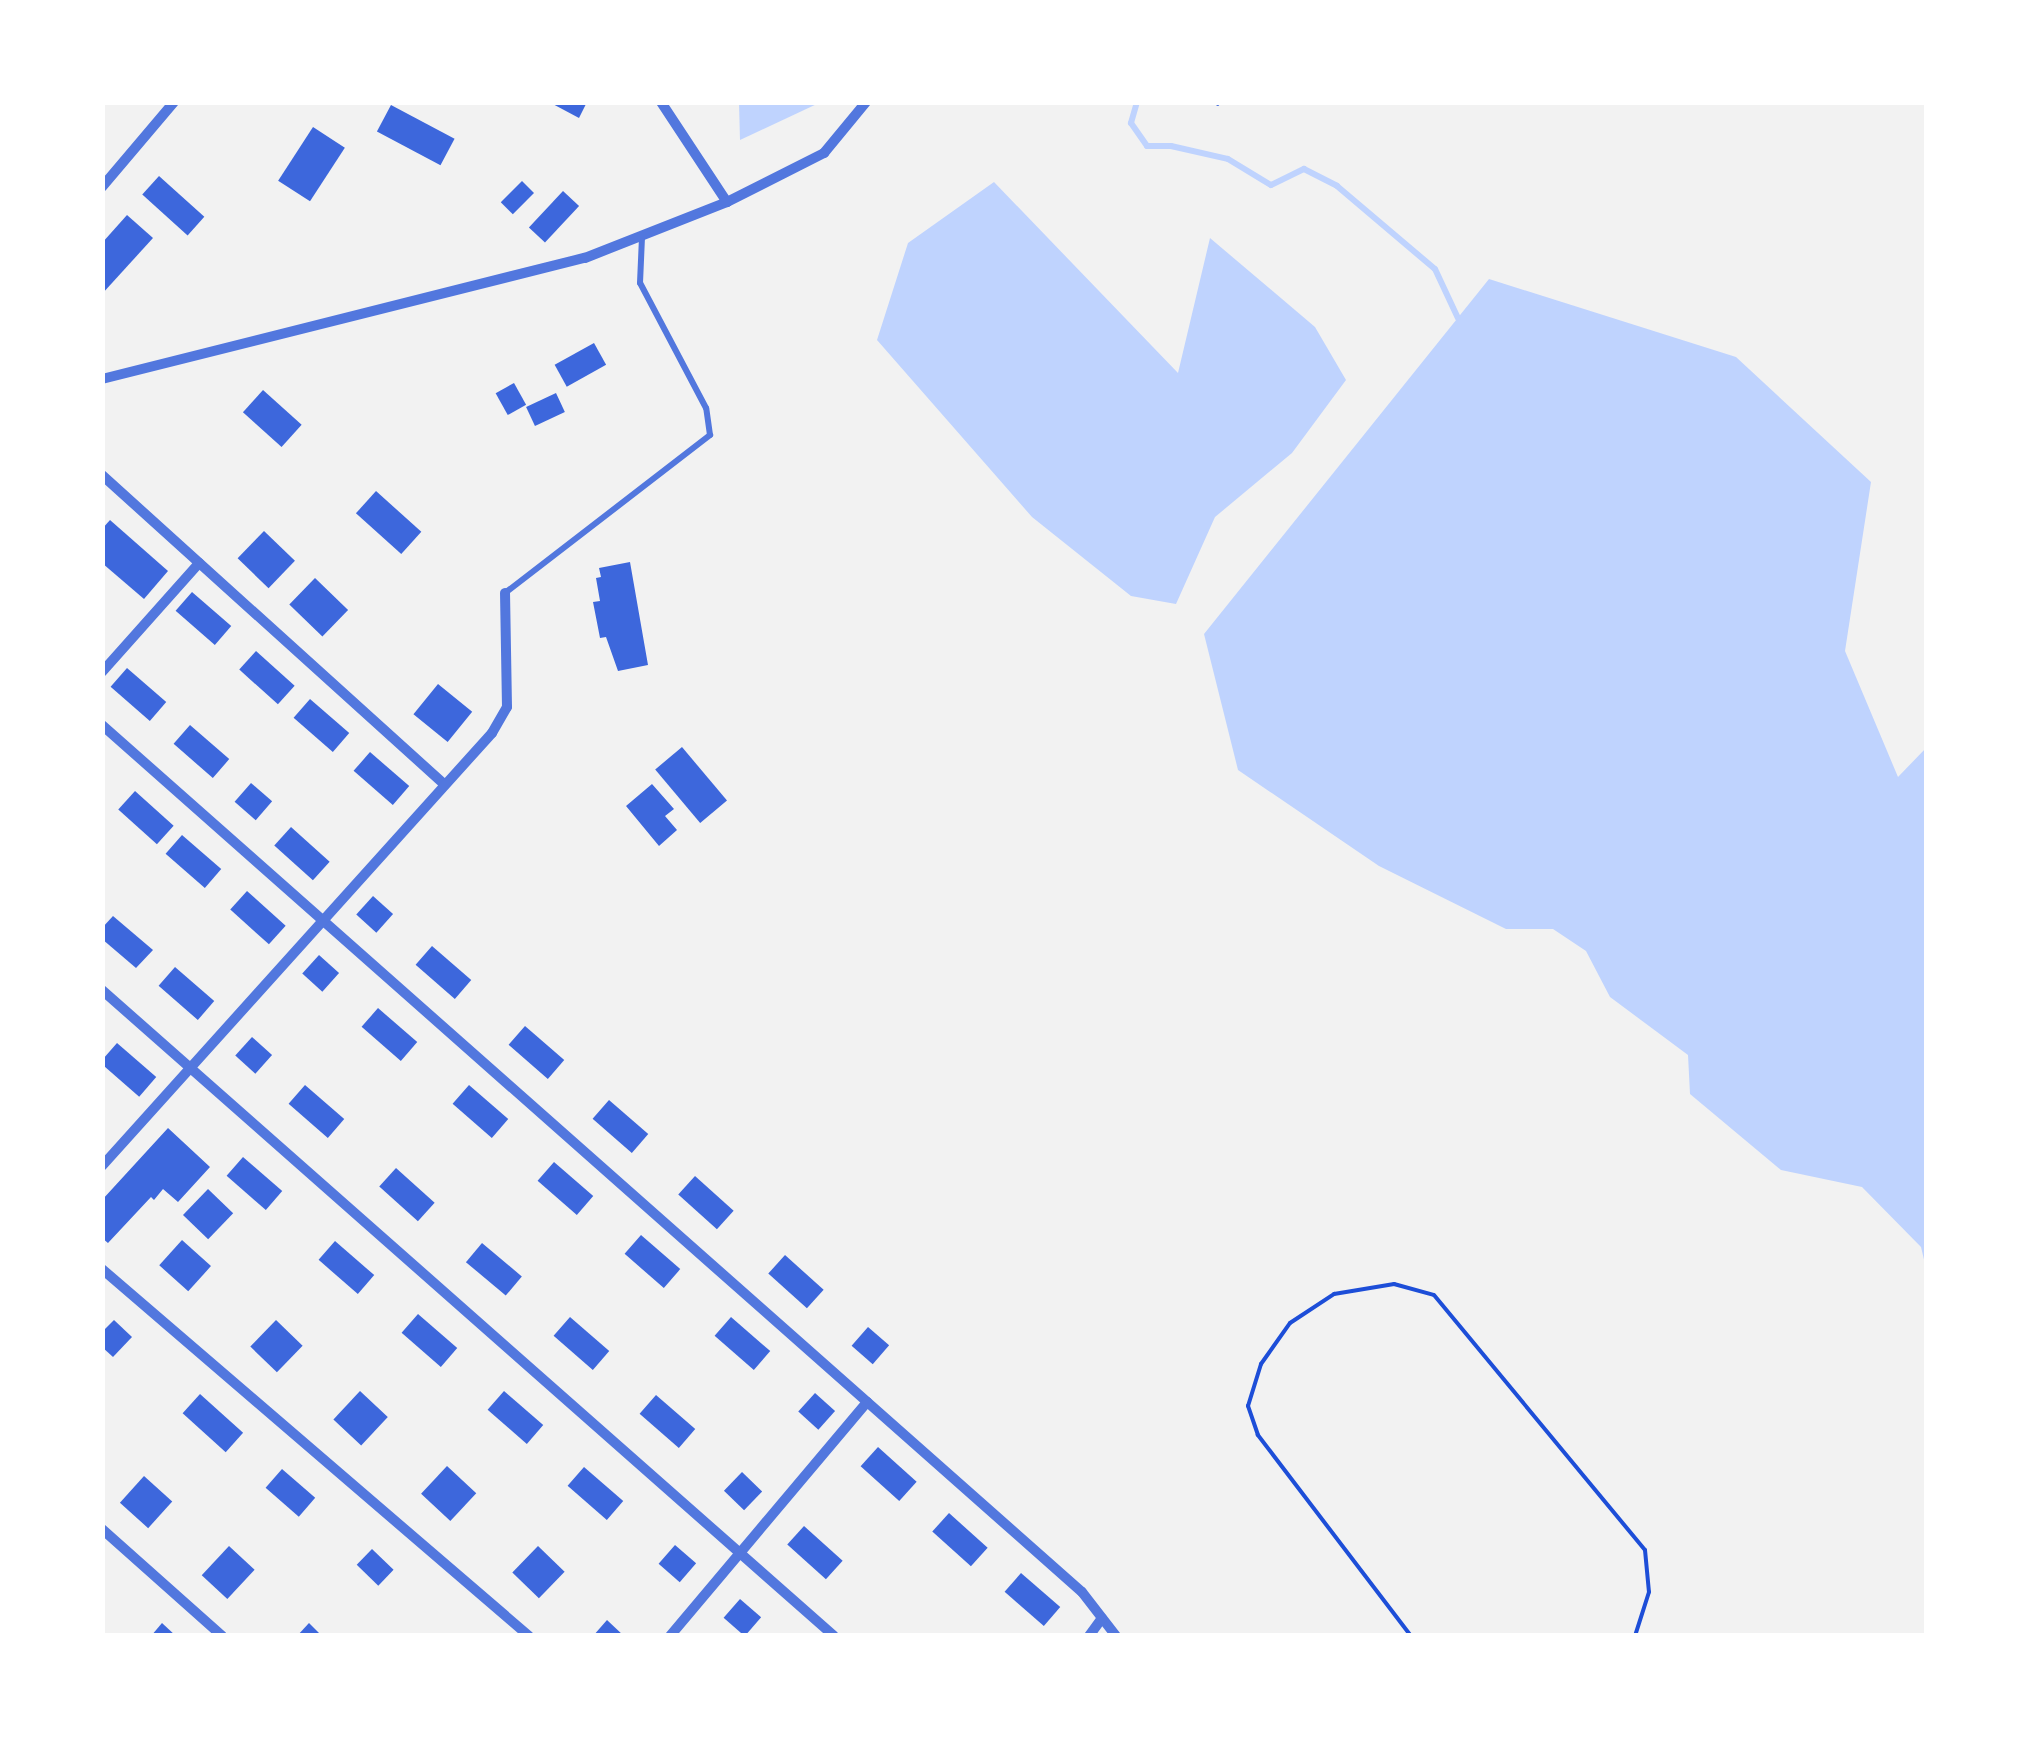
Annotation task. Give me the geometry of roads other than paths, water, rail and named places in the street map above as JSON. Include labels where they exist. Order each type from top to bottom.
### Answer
[{"type":"street","points":[[102,187],[174,102]]},
{"type":"street","points":[[660,102],[727,202]]},
{"type":"street","points":[[102,379],[586,258],[727,202],[824,154],[866,102]]},
{"type":"street","points":[[102,475],[445,785]]},
{"type":"street","points":[[102,672],[199,562]]},
{"type":"street","points":[[102,1166],[492,733],[507,707],[505,593]]},
{"type":"street","points":[[102,725],[1082,1592],[1116,1636]]},
{"type":"street","points":[[102,990],[834,1636]]},
{"type":"street","points":[[102,1270],[529,1636]]},
{"type":"street","points":[[670,1636],[867,1402]]},
{"type":"street","points":[[102,1529],[222,1636]]},
{"type":"street","points":[[1088,1636],[1102,1618]]},
{"type":"lane","points":[[505,593],[710,435],[706,408],[640,282],[642,236]]},
{"type":"water","points":[[739,102],[819,102],[819,103],[740,140]]},
{"type":"water","points":[[994,182],[1178,373],[1210,238],[1315,327],[1346,380],[1292,453],[1215,517],[1176,604],[1131,596],[1032,517],[877,340],[908,243]]},
{"type":"water","points":[[1489,279],[1736,357],[1871,482],[1845,651],[1898,777],[1926,748],[1926,1268],[1921,1247],[1862,1187],[1781,1170],[1690,1094],[1688,1055],[1610,997],[1586,951],[1553,929],[1506,929],[1379,866],[1238,770],[1204,634]]},
{"type":"waterway","points":[[1137,102],[1131,123],[1147,146],[1171,146],[1228,159],[1271,185],[1304,169],[1337,186],[1435,269],[1458,318]]}]
